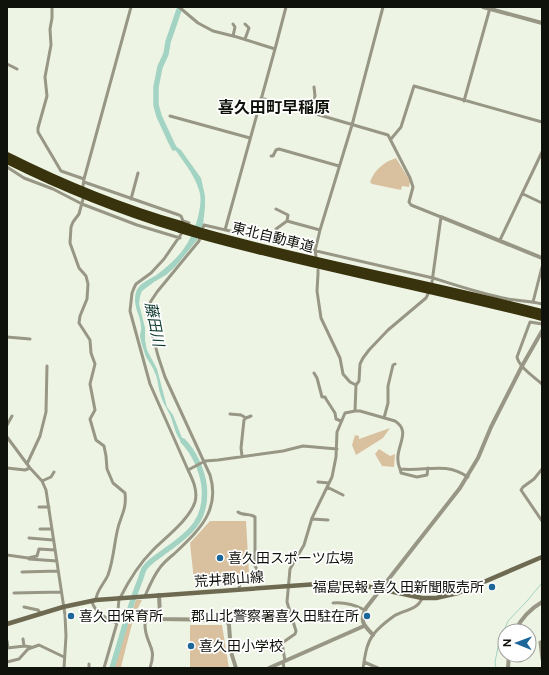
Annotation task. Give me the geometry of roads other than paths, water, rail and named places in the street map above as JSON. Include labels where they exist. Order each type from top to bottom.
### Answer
[{"type":"highway","name":"東北自動車道","points":[[7,155],[93,194],[180,227]]},
{"type":"highway","name":"東北自動車道","points":[[7,161],[92,199],[180,227],[319,266],[467,299],[542,318]]},
{"type":"highway","name":"東北自動車道","points":[[205,234],[542,312]]},
{"type":"main road","name":"荒井郡山線","points":[[7,624],[94,601],[288,586],[344,583],[382,589],[422,598],[436,598],[458,593],[542,557]]},
{"type":"street","points":[[52,7],[50,29],[51,45],[45,77],[47,96],[38,132],[61,171],[84,182],[179,215],[183,221],[189,223],[180,238],[158,266],[136,284],[132,293],[130,311],[150,384],[190,469],[196,490],[195,502],[184,520],[139,565],[121,598],[117,623],[104,668]]},
{"type":"street","points":[[84,182],[131,7]]},
{"type":"street","points":[[179,7],[204,27],[213,31],[245,39],[275,49]]},
{"type":"street","points":[[225,230],[286,7]]},
{"type":"street","points":[[316,256],[315,251],[320,230],[352,125],[383,7]]},
{"type":"street","points":[[482,7],[542,23]]},
{"type":"street","points":[[464,101],[490,8]]},
{"type":"street","points":[[233,24],[235,27],[233,36]]},
{"type":"street","points":[[245,24],[249,28],[245,39]]},
{"type":"street","points":[[7,64],[17,69]]},
{"type":"street","points":[[391,139],[401,127],[414,86],[542,122]]},
{"type":"street","points":[[310,113],[315,96],[314,87]]},
{"type":"street","points":[[261,98],[388,135],[413,187],[409,202],[411,205],[542,258]]},
{"type":"street","points":[[170,116],[250,138]]},
{"type":"street","points":[[271,156],[274,155],[276,150],[279,150],[339,166]]},
{"type":"street","points":[[500,240],[542,152]]},
{"type":"street","points":[[7,167],[24,178],[53,188],[82,204],[137,225],[180,238]]},
{"type":"street","points":[[131,199],[138,173]]},
{"type":"street","points":[[523,194],[542,203]]},
{"type":"street","points":[[83,200],[71,227],[70,242],[79,268],[86,276],[88,284],[87,299],[80,316],[79,323],[90,340],[92,356],[95,364],[90,384],[95,408],[90,419],[96,440],[104,446],[108,472],[114,485],[125,493],[125,511],[117,531],[108,574],[92,605],[96,610],[117,623]]},
{"type":"street","points":[[276,209],[288,215],[287,221],[276,229]]},
{"type":"street","points":[[432,280],[441,217]]},
{"type":"street","points":[[287,221],[320,230]]},
{"type":"street","points":[[144,596],[154,575],[160,567],[198,531],[210,511],[212,504],[212,484],[165,377],[147,313],[151,301],[157,292],[199,241],[204,225],[315,251],[464,289],[508,299],[542,304]]},
{"type":"street","points":[[533,302],[542,267]]},
{"type":"street","points":[[318,270],[317,291],[321,318],[340,358],[343,374],[350,382],[356,385]]},
{"type":"street","points":[[356,410],[356,385],[359,381],[360,364],[369,350],[388,330],[426,298],[428,294]]},
{"type":"street","points":[[542,324],[530,322],[517,357],[522,366],[542,384]]},
{"type":"street","points":[[373,635],[364,626],[363,619],[365,610],[468,477],[522,366],[542,331]]},
{"type":"street","points":[[7,337],[30,339]]},
{"type":"street","points":[[384,418],[388,403],[388,386],[393,364],[395,364]]},
{"type":"street","points":[[27,464],[40,436],[46,412],[47,366]]},
{"type":"street","points":[[314,374],[317,378],[322,398],[326,398],[335,413],[336,419],[340,421]]},
{"type":"street","points":[[284,668],[282,643],[293,636],[296,631],[287,602],[290,569],[304,545],[312,519],[335,466],[337,449],[336,434],[340,421],[345,413],[356,410],[399,423],[403,430],[398,454],[401,473],[417,476],[427,475],[428,468]]},
{"type":"street","points":[[230,414],[241,415],[246,418]]},
{"type":"street","points":[[7,425],[12,416]]},
{"type":"street","points":[[246,418],[251,416]]},
{"type":"street","points":[[242,456],[241,448],[246,418]]},
{"type":"street","points":[[7,437],[30,468],[42,481],[46,490],[57,561],[66,636],[64,668]]},
{"type":"street","points":[[190,469],[203,462],[284,451],[303,446],[337,449]]},
{"type":"street","points":[[400,469],[422,470],[437,467],[458,471],[468,477]]},
{"type":"street","points":[[7,468],[25,470],[30,468]]},
{"type":"street","points":[[542,469],[534,479],[521,490],[542,521]]},
{"type":"street","points":[[42,481],[52,477],[54,472]]},
{"type":"street","points":[[318,482],[329,482]]},
{"type":"street","points":[[327,487],[344,495]]},
{"type":"street","points":[[39,507],[49,507]]},
{"type":"street","points":[[238,512],[240,514],[253,515],[255,518],[255,568],[260,574],[260,579],[256,582],[240,583],[239,589]]},
{"type":"street","points":[[312,519],[328,520]]},
{"type":"street","points":[[40,529],[52,529]]},
{"type":"street","points":[[29,538],[53,540]]},
{"type":"street","points":[[7,555],[32,557],[37,556],[40,548],[55,550]]},
{"type":"street","points":[[27,559],[57,561]]},
{"type":"street","points":[[250,560],[255,561]]},
{"type":"street","points":[[22,572],[58,571]]},
{"type":"street","points":[[14,594],[61,592]]},
{"type":"street","points":[[159,595],[161,619]]},
{"type":"street","points":[[363,668],[366,650],[373,635],[394,616],[416,607],[422,598]]},
{"type":"street","points":[[519,623],[527,614],[542,602]]},
{"type":"street","points":[[333,603],[346,603],[365,610]]},
{"type":"street","points":[[24,607],[38,610],[41,614]]},
{"type":"street","points":[[150,668],[153,661],[153,654],[147,639],[145,623],[148,620],[161,619],[227,621],[229,625],[231,652],[236,668]]},
{"type":"street","points":[[269,668],[364,626]]},
{"type":"street","points":[[23,639],[24,646]]},
{"type":"street","points":[[7,642],[8,648],[40,646],[64,657]]},
{"type":"street","points":[[542,642],[540,642],[542,658]]},
{"type":"street","points":[[7,662],[19,659],[31,647]]},
{"type":"street","points":[[364,662],[378,668]]},
{"type":"water","points":[[171,143],[181,150],[201,178],[205,196],[203,225],[197,240],[175,267],[142,291],[139,304],[145,328],[147,350],[157,369],[167,407],[173,415],[182,438],[188,446],[180,440],[176,432],[170,415],[163,402],[156,375],[146,357],[140,339],[141,323],[135,302],[136,292],[140,286],[166,267],[184,249],[192,234],[198,217],[201,200],[197,184]]},
{"type":"waterway","name":"藤田川","points":[[174,148],[159,116],[156,105],[156,87],[160,67],[166,54],[168,42],[180,7]]},
{"type":"waterway","name":"藤田川","points":[[112,668],[131,604],[144,569],[151,561],[183,538],[190,531],[196,524],[203,507],[205,497],[201,473],[194,456],[183,441]]},
{"type":"waterway","points":[[496,668],[495,662],[499,642],[508,621],[542,583]]},
{"type":"place","name":"喜久田スポーツ広場","points":[[220,558]]},
{"type":"place","name":"福島民報 喜久田新聞販売所","points":[[492,587]]},
{"type":"place","name":"喜久田保育所","points":[[71,616]]},
{"type":"place","name":"郡山北警察署喜久田駐在所","points":[[367,616]]},
{"type":"place","name":"喜久田小学校","points":[[191,646]]},
{"type":"district","name":"喜久田町早稲原","points":[[274,107]]}]
